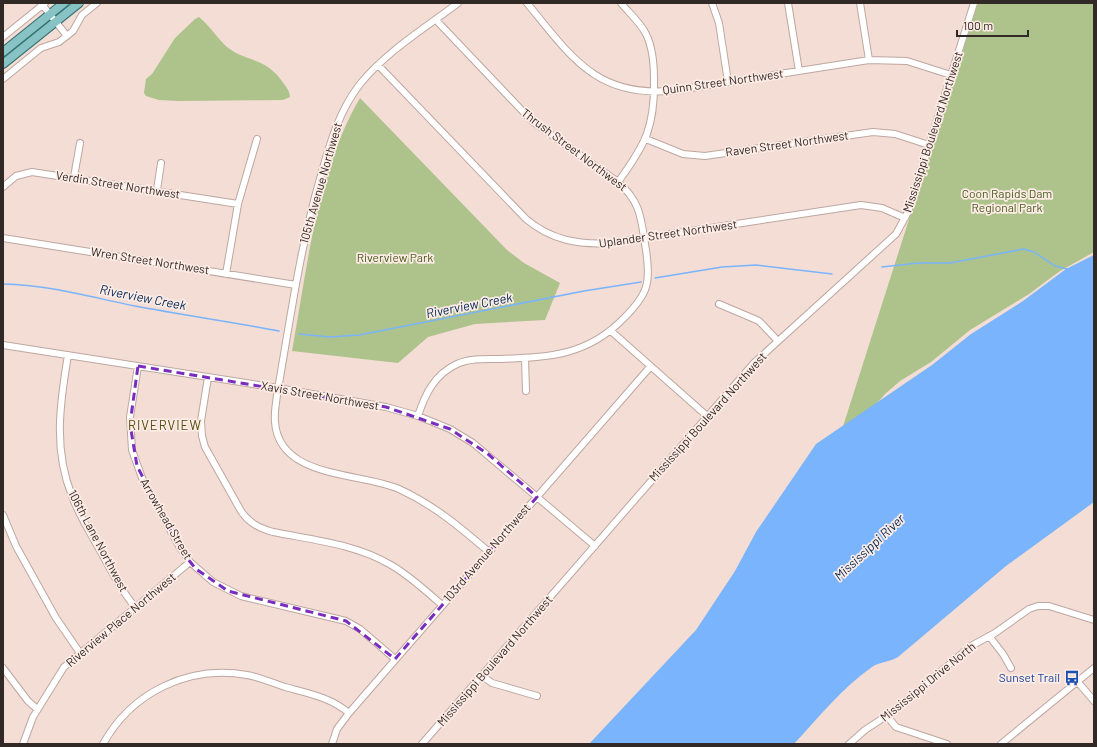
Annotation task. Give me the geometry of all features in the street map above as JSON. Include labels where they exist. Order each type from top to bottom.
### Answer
[{"type":"main road","points":[[3,52],[64,3]]},
{"type":"main road","points":[[3,64],[79,3]]},
{"type":"street","points":[[3,79],[41,48],[58,43],[67,36],[75,29],[82,15],[97,3]]},
{"type":"street","name":"105th Avenue Northwest","points":[[458,3],[378,65],[352,95],[337,124],[309,218],[278,388],[275,414],[276,430],[281,443],[295,459],[310,466],[370,480],[400,490],[445,515],[489,552]]},
{"type":"street","name":"Quinn Street Northwest","points":[[527,3],[568,53],[585,69],[616,86],[637,91],[654,92],[869,60],[906,61],[951,75]]},
{"type":"street","points":[[618,182],[638,155],[646,139],[651,123],[654,92],[653,60],[649,41],[641,27],[621,3]]},
{"type":"street","points":[[712,3],[719,23],[728,82]]},
{"type":"street","points":[[788,3],[799,71]]},
{"type":"street","points":[[860,3],[869,60]]},
{"type":"street","name":"Mississippi Boulevard Northwest","points":[[422,744],[754,363],[888,242],[900,228],[905,218],[974,3]]},
{"type":"street","points":[[3,37],[43,4],[67,36]]},
{"type":"street","name":"Thrush Street Northwest","points":[[418,416],[431,386],[442,373],[456,364],[474,360],[539,358],[568,353],[592,343],[611,331],[639,302],[646,290],[649,275],[644,238],[636,202],[628,190],[532,121],[436,20]]},
{"type":"street","name":"Uplander Street Northwest","points":[[378,65],[486,178],[537,228],[562,240],[582,243],[611,243],[861,206],[882,208],[905,218]]},
{"type":"street","name":"Raven Street Northwest","points":[[646,139],[683,154],[705,156],[873,132],[895,134],[929,145]]},
{"type":"street","points":[[226,274],[238,204],[256,142]]},
{"type":"street","points":[[74,177],[80,143]]},
{"type":"street","points":[[157,190],[161,163]]},
{"type":"street","name":"Verdin Street Northwest","points":[[3,187],[10,180],[28,172],[74,177],[238,204]]},
{"type":"street","name":"Wren Street Northwest","points":[[3,238],[296,285]]},
{"type":"street","points":[[719,304],[759,321],[778,341]]},
{"type":"street","points":[[611,331],[707,416]]},
{"type":"street","name":"Xavis Street Northwest","points":[[3,345],[278,388],[386,407],[418,416],[444,426],[488,454],[595,546]]},
{"type":"street","name":"106th Lane Northwest","points":[[68,355],[59,422],[60,451],[65,474],[71,495],[82,517],[120,587],[135,607]]},
{"type":"street","points":[[525,358],[526,391]]},
{"type":"street","name":"Arrowhead Street","points":[[138,366],[130,417],[132,450],[142,478],[176,541],[190,562],[209,579],[234,594],[269,604],[335,618],[351,624],[395,659]]},
{"type":"street","name":"103rd Avenue Northwest","points":[[332,744],[337,729],[349,713],[650,367]]},
{"type":"street","points":[[208,377],[201,421],[203,442],[241,510],[249,521],[261,528],[273,532],[351,548],[369,554],[404,574],[442,606]]},
{"type":"street","points":[[3,515],[16,546],[56,618],[80,653]]},
{"type":"street","name":"Riverview Place Northwest","points":[[23,744],[30,722],[37,708],[61,671],[80,653],[190,562]]},
{"type":"street","name":"Mississippi Drive North","points":[[849,744],[855,738],[887,716],[971,646],[989,636],[1027,610],[1038,606],[1049,606],[1094,620]]},
{"type":"street","name":"Mississippi Drive North","points":[[989,636],[1003,654],[1011,668]]},
{"type":"street","points":[[3,668],[28,701],[37,708]]},
{"type":"street","points":[[1001,744],[1094,668]]},
{"type":"street","points":[[103,744],[122,717],[146,695],[177,680],[202,674],[226,673],[249,675],[333,701],[349,713]]},
{"type":"street","points":[[481,675],[492,683],[537,696]]},
{"type":"street","points":[[1077,681],[1094,700]]},
{"type":"street","points":[[887,716],[896,727],[947,744]]},
{"type":"highlighted area","points":[[138,366],[386,407],[450,429],[488,454],[537,497],[395,659],[346,621],[228,591],[196,569],[182,552],[137,466],[130,424]]},
{"type":"green space","name":"Coon Rapids Dam Regional Park","points":[[978,3],[1094,3],[1094,252],[1060,271],[1029,294],[970,330],[931,362],[900,381],[885,394],[861,422],[839,439]]},
{"type":"green space","points":[[199,17],[227,47],[242,56],[263,64],[277,75],[289,92],[290,97],[283,100],[178,101],[159,100],[146,96],[144,93],[146,79],[152,74],[175,38]]},
{"type":"green space","name":"Riverview Park","points":[[360,98],[507,250],[524,263],[560,283],[545,320],[475,324],[428,337],[398,363],[292,351],[309,254],[324,189],[333,157],[345,126]]},
{"type":"water","name":"Mississippi River","points":[[1094,255],[1094,502],[1006,566],[898,657],[875,665],[861,675],[831,703],[794,744],[589,744],[696,630],[735,571],[756,532],[816,444],[932,365],[971,334],[1023,301],[1066,269]]},
{"type":"waterway","name":"Riverview Creek","points":[[882,267],[918,263],[950,263],[1024,249],[1034,252],[1055,266],[1067,269]]},
{"type":"waterway","name":"Riverview Creek","points":[[655,278],[722,267],[756,265],[832,274]]},
{"type":"waterway","name":"Riverview Creek","points":[[299,334],[330,337],[359,335],[584,291],[641,282]]},
{"type":"waterway","name":"Riverview Creek","points":[[3,284],[53,289],[135,306],[279,331]]},
{"type":"place","name":"Sunset Trail","points":[[1072,678]]},
{"type":"district","name":"RIVERVIEW","points":[[165,425]]}]
